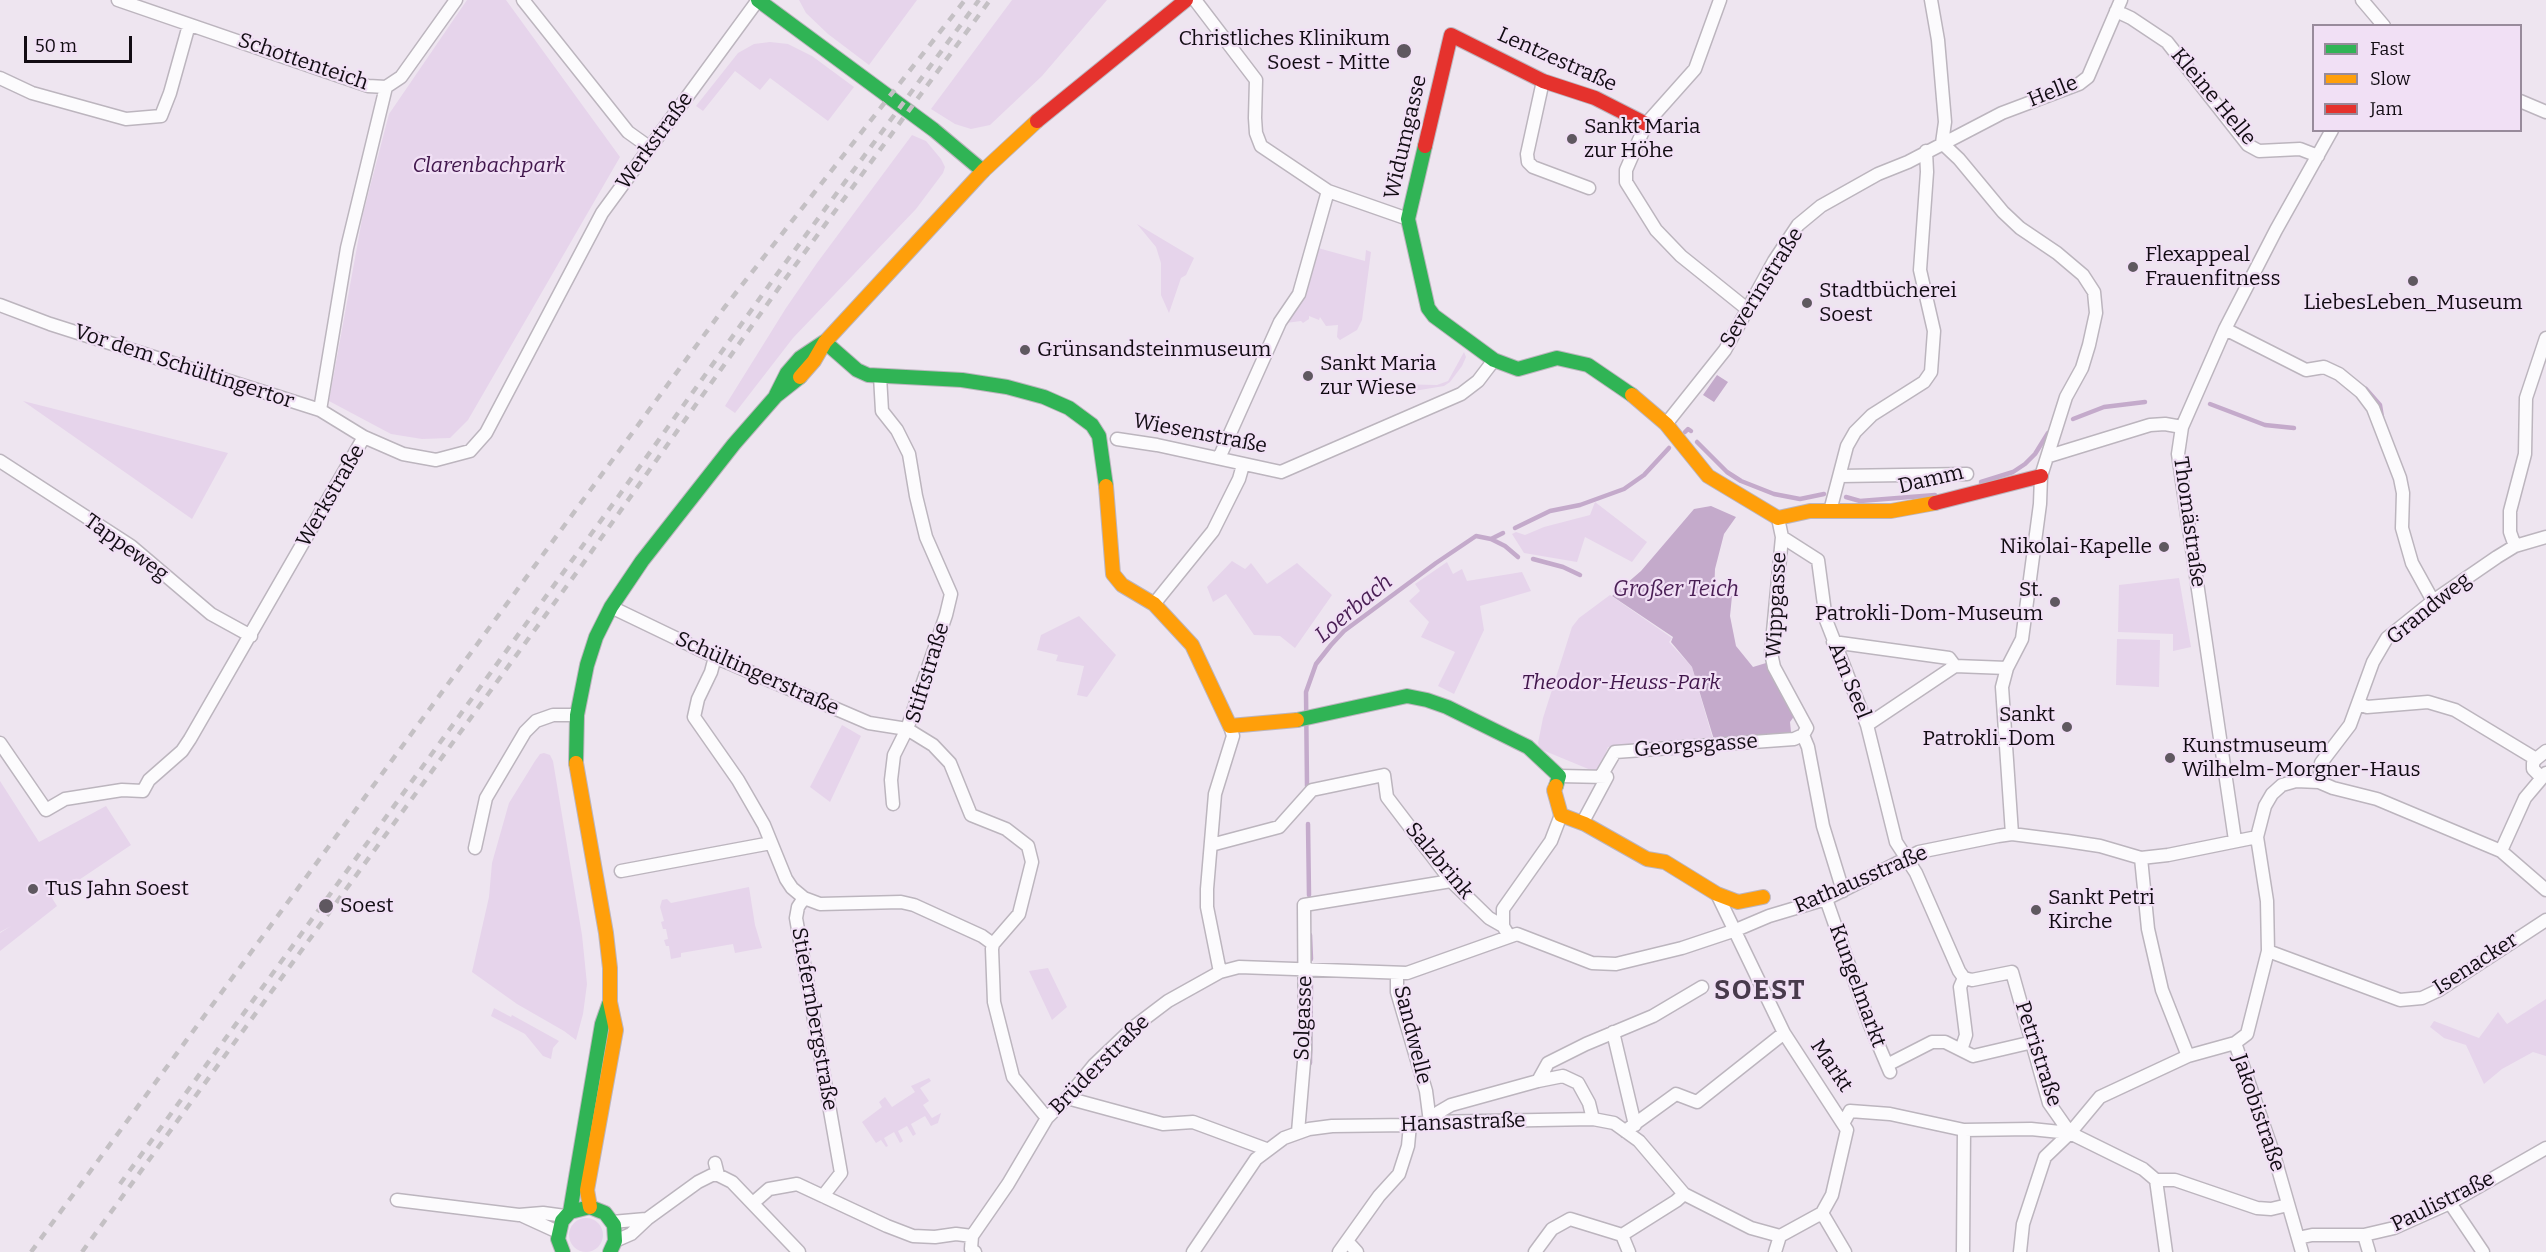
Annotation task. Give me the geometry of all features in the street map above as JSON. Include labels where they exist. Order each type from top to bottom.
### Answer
[{"type":"street","name":"Schottenteich","points":[[118,0],[368,86],[387,87]]},
{"type":"street","points":[[320,410],[347,248],[387,87],[401,77],[456,0]]},
{"type":"street","points":[[523,0],[628,132],[649,147]]},
{"type":"street","points":[[758,0],[934,130],[983,171]]},
{"type":"street","name":"Werkstraße","points":[[0,744],[46,810],[65,799],[123,790],[143,791],[149,780],[182,750],[190,739],[364,437],[403,454],[436,460],[470,451],[486,433],[602,213],[758,0]]},
{"type":"street","points":[[590,1207],[587,1190],[615,1030],[610,1002],[610,969],[606,933],[576,763],[577,715],[587,665],[596,637],[611,607],[648,553],[776,396],[794,383],[814,362],[825,342],[983,171],[1023,132],[1186,0]]},
{"type":"street","points":[[1195,0],[1256,80],[1254,118],[1261,146],[1328,191],[1408,219]]},
{"type":"street","points":[[1720,0],[1695,69],[1646,124],[1626,171],[1626,182],[1656,230],[1681,256],[1747,309]]},
{"type":"street","points":[[1931,0],[1938,40],[1945,122],[1942,143],[1959,159],[2003,212],[2020,228],[2074,268],[2094,292],[2096,313],[2089,345],[2082,368],[2066,397],[2041,476],[2040,504],[2022,639],[2007,668],[2002,687],[2012,834]]},
{"type":"street","points":[[2362,0],[2382,24]]},
{"type":"street","name":"Helle","points":[[1942,143],[2002,113],[2079,84],[2088,77],[2119,5]]},
{"type":"street","name":"Kleine Helle","points":[[2119,5],[2167,42],[2248,145],[2259,151],[2300,149],[2318,156]]},
{"type":"street","points":[[0,78],[32,93],[126,119],[161,116],[170,93],[189,25]]},
{"type":"street","name":"Lentzestraße","points":[[1451,34],[1543,81],[1595,98],[1646,124]]},
{"type":"street","name":"Widumgasse","points":[[1451,34],[1408,219],[1428,308],[1434,316],[1494,360]]},
{"type":"street","points":[[1543,81],[1527,154],[1528,162],[1533,167],[1589,188]]},
{"type":"street","points":[[2522,102],[2546,112]]},
{"type":"street","name":"Thomästraße","points":[[2235,840],[2178,454],[2182,427],[2225,329],[2276,230],[2331,132]]},
{"type":"street","name":"Severinstraße","points":[[1666,424],[1725,350],[1798,225],[1821,206],[1878,174],[1942,143]]},
{"type":"street","points":[[1494,360],[1518,369],[1557,358],[1588,365],[1623,388],[1666,424],[1708,476],[1778,518],[1810,511],[1830,511],[1847,446],[1855,432],[1872,415],[1924,382],[1931,372],[1934,331],[1920,270],[1927,172],[1926,152]]},
{"type":"street","points":[[1219,458],[1280,322],[1299,294],[1328,191]]},
{"type":"street","name":"Vor dem Schültingertor","points":[[0,305],[60,327],[320,410],[364,437]]},
{"type":"street","points":[[2225,329],[2306,369],[2324,367],[2332,370],[2361,392],[2373,408],[2400,478],[2403,493],[2402,528],[2412,563],[2433,601]]},
{"type":"street","points":[[2515,546],[2510,532],[2510,511],[2525,454],[2526,398],[2546,338]]},
{"type":"street","points":[[825,342],[857,370],[880,376],[962,380],[1007,387],[1044,397],[1069,408],[1092,425],[1099,436],[1103,454],[1113,574],[1122,585],[1154,604],[1191,645],[1233,736],[1215,794],[1207,889],[1207,907],[1220,972]]},
{"type":"street","name":"Wiesenstraße","points":[[1117,439],[1281,472],[1461,394],[1478,381],[1494,360]]},
{"type":"street","name":"Stiftstraße","points":[[880,376],[882,411],[897,430],[909,454],[926,537],[951,594],[907,729],[933,745],[950,763],[971,815],[1006,829],[1028,846],[1032,862],[1019,914],[993,944]]},
{"type":"street","points":[[2049,456],[2150,425],[2165,424],[2182,427]]},
{"type":"street","name":"Tappeweg","points":[[0,461],[131,546],[211,614],[251,636]]},
{"type":"street","points":[[1154,604],[1213,531],[1239,479],[1243,465]]},
{"type":"street","points":[[1839,476],[1967,474]]},
{"type":"street","name":"Damm","points":[[1830,511],[1891,511],[1928,505],[2041,476]]},
{"type":"street","points":[[1778,518],[1782,537]]},
{"type":"street","name":"Am Seel","points":[[1782,537],[1818,560],[1826,620],[1867,725],[1896,842],[1916,873],[1964,978]]},
{"type":"street","name":"Wippgasse","points":[[1782,537],[1771,653],[1774,667],[1808,728],[1803,735]]},
{"type":"street","name":"Grandweg","points":[[2319,782],[2321,763],[2350,725],[2360,704],[2373,663],[2387,638],[2433,601],[2515,546],[2546,537]]},
{"type":"street","name":"Schültingerstraße","points":[[611,607],[715,657],[869,723],[907,729]]},
{"type":"street","points":[[1833,642],[1949,657],[1955,666]]},
{"type":"street","name":"Stiefernbergstraße","points":[[715,657],[711,672],[698,699],[694,717],[738,780],[764,825],[786,879],[792,888],[804,898],[798,907],[796,918],[841,1173],[823,1196]]},
{"type":"street","points":[[1867,725],[1955,666],[2007,668]]},
{"type":"street","points":[[1230,726],[1291,721],[1407,696],[1447,707],[1528,747],[1559,776],[1607,777],[1585,819],[1585,824]]},
{"type":"street","points":[[2360,704],[2367,707],[2428,702],[2455,710],[2541,755],[2533,763],[2533,769],[2544,775],[2525,798],[2501,851]]},
{"type":"street","points":[[475,849],[486,798],[525,732],[536,721],[553,715],[577,715]]},
{"type":"street","points":[[893,804],[891,780],[894,755],[907,729]]},
{"type":"street","points":[[1803,735],[1808,747],[1823,826],[1843,891]]},
{"type":"street","name":"Georgsgasse","points":[[1601,776],[1615,752],[1783,740],[1803,735]]},
{"type":"street","name":"Salzbrink","points":[[1211,845],[1279,826],[1312,790],[1384,775],[1387,797],[1451,881],[1489,918],[1506,931]]},
{"type":"street","points":[[1559,776],[1554,790],[1561,815],[1551,841],[1503,909],[1506,931],[1592,963],[1616,964],[1682,948],[1736,930]]},
{"type":"street","points":[[2257,837],[2265,806],[2272,794],[2282,785],[2296,781],[2319,782],[2333,788],[2377,799],[2501,851],[2546,890]]},
{"type":"street","points":[[1561,815],[1585,824],[1647,859],[1665,862],[1717,894],[1738,902],[1763,897]]},
{"type":"street","name":"Rathausstraße","points":[[1736,930],[1769,916],[1826,899],[1919,852],[2012,834],[2100,846],[2141,858],[2215,847],[2235,840],[2257,837]]},
{"type":"street","name":"Jakobistraße","points":[[2257,837],[2267,901],[2268,951],[2247,1034],[2235,1043],[2274,1155],[2302,1252]]},
{"type":"street","points":[[621,871],[771,843]]},
{"type":"street","points":[[2141,858],[2148,929],[2157,969],[2162,990],[2188,1056]]},
{"type":"street","name":"Solgasse","points":[[1298,1132],[1305,1050],[1304,905],[1451,881]]},
{"type":"street","name":"Markt","points":[[1717,894],[1784,1033],[1844,1122]]},
{"type":"street","points":[[804,898],[820,904],[901,902],[972,932],[993,944],[991,956],[994,1002],[1013,1077],[1047,1118]]},
{"type":"street","name":"Kungelmarkt","points":[[1826,899],[1844,956],[1889,1069],[1932,1042],[1945,1042],[1961,1050]]},
{"type":"street","name":"Isenacker","points":[[2268,951],[2400,1000],[2422,998],[2439,990],[2546,920]]},
{"type":"street","name":"Brüderstraße","points":[[972,1236],[1008,1184],[1047,1118],[1094,1065],[1135,1026],[1168,1001],[1220,972],[1239,967],[1407,973],[1506,931]]},
{"type":"street","name":"Petristraße","points":[[1964,978],[1972,980],[2012,972],[2049,1103],[2070,1133]]},
{"type":"street","name":"Sandwelle","points":[[1397,974],[1397,992],[1426,1091],[1430,1122]]},
{"type":"street","points":[[1964,978],[1960,987],[1966,1035],[1961,1050],[1973,1056],[2033,1042]]},
{"type":"street","points":[[1538,1081],[1548,1064],[1613,1032],[1653,1016],[1702,987]]},
{"type":"street","points":[[562,1252],[558,1232],[568,1214],[602,1024],[610,1002]]},
{"type":"street","points":[[1613,1032],[1630,1128]]},
{"type":"street","name":"Markt","points":[[1630,1128],[1676,1094],[1697,1102],[1784,1033]]},
{"type":"street","points":[[2020,1252],[2023,1224],[2045,1157],[2070,1133],[2100,1097],[2188,1056],[2235,1043]]},
{"type":"street","name":"Sandwelle","points":[[1430,1122],[1439,1112],[1451,1105],[1563,1076],[1578,1083],[1589,1103],[1593,1119]]},
{"type":"street","points":[[1067,1098],[1163,1124],[1193,1122],[1266,1149],[1249,1168],[1193,1252]]},
{"type":"street","points":[[1775,1252],[1780,1236],[1822,1213],[1832,1195],[1847,1130],[1844,1122],[1850,1111],[1890,1114],[1964,1130],[2031,1128],[2070,1133],[2144,1169],[2156,1180],[2166,1252]]},
{"type":"street","name":"Hansastraße","points":[[1266,1149],[1298,1132],[1332,1126],[1593,1119],[1630,1128],[1684,1194]]},
{"type":"street","points":[[1339,1252],[1379,1196],[1399,1174],[1408,1146],[1410,1125]]},
{"type":"street","points":[[1963,1252],[1964,1130]]},
{"type":"street","name":"Paulistraße","points":[[2298,1238],[2312,1235],[2364,1235],[2394,1228],[2450,1203],[2546,1149]]},
{"type":"street","points":[[715,1162],[718,1175]]},
{"type":"street","points":[[613,1247],[704,1178],[718,1175],[732,1182],[799,1252]]},
{"type":"street","points":[[2156,1180],[2175,1180],[2257,1208],[2271,1209],[2288,1205]]},
{"type":"street","points":[[753,1203],[769,1189],[797,1184],[913,1236],[935,1237],[956,1234],[972,1236],[971,1249],[975,1252]]},
{"type":"street","points":[[1535,1252],[1552,1229],[1570,1219],[1622,1235],[1684,1194],[1751,1228],[1780,1236]]},
{"type":"street","points":[[397,1200],[519,1215],[568,1214],[580,1208],[590,1207],[605,1213],[612,1222],[613,1247]]},
{"type":"street","points":[[2450,1203],[2483,1252]]},
{"type":"street","points":[[1822,1213],[1845,1252]]},
{"type":"street","points":[[519,1215],[558,1232]]},
{"type":"street","points":[[612,1222],[647,1219]]},
{"type":"street","points":[[1622,1235],[1629,1252]]},
{"type":"street","points":[[2364,1235],[2369,1252]]},
{"type":"street","points":[[1347,1241],[1357,1252]]},
{"type":"green space","name":"Clarenbachpark","points":[[467,0],[506,0],[620,157],[468,420],[450,438],[422,439],[391,434],[329,401],[363,214],[389,114]]},
{"type":"green space","points":[[799,0],[917,0],[869,65],[828,34],[806,13]]},
{"type":"green space","points":[[1012,0],[1107,0],[1042,76],[990,125],[971,129],[955,124],[931,109]]},
{"type":"green space","points":[[770,42],[788,44],[812,56],[854,87],[828,121],[770,78],[760,90],[735,71],[703,111],[696,106],[738,53],[754,44]]},
{"type":"green space","points":[[912,135],[926,141],[941,159],[945,167],[943,173],[916,209],[793,338],[735,413],[725,406],[786,308]]},
{"type":"green space","points":[[1137,224],[1194,258],[1186,275],[1181,278],[1169,313],[1161,295],[1161,263],[1156,247]]},
{"type":"green space","points":[[1318,248],[1365,261],[1366,250],[1371,252],[1362,320],[1357,330],[1340,340],[1337,337],[1338,325],[1326,326],[1320,317],[1319,320],[1309,316],[1309,319],[1303,323],[1301,321],[1286,323]]},
{"type":"green space","points":[[1464,352],[1466,357],[1462,366],[1444,386],[1414,391],[1399,390],[1392,384],[1437,385],[1448,381]]},
{"type":"green space","points":[[23,401],[228,453],[192,519]]},
{"type":"green space","points":[[1595,502],[1647,542],[1632,562],[1585,537],[1577,562],[1524,553],[1512,534],[1516,532],[1525,535],[1544,527],[1590,515]]},
{"type":"green space","points":[[1232,561],[1245,569],[1251,563],[1267,584],[1297,563],[1332,595],[1295,648],[1280,636],[1254,635],[1226,594],[1213,602],[1207,587]]},
{"type":"green space","points":[[1447,562],[1453,574],[1462,569],[1467,581],[1522,572],[1531,591],[1480,606],[1484,630],[1454,694],[1438,686],[1455,652],[1421,637],[1429,622],[1409,601],[1420,591],[1415,584]]},
{"type":"green space","points":[[2179,578],[2191,647],[2173,651],[2173,634],[2118,632],[2119,585]]},
{"type":"green space","name":"Theodor-Heuss-Park","points":[[1610,595],[1672,638],[1669,642],[1692,667],[1714,743],[1608,747],[1598,773],[1540,749],[1538,743],[1543,718],[1572,627],[1579,618]]},
{"type":"green space","points":[[1079,616],[1116,655],[1087,697],[1077,695],[1084,666],[1056,661],[1058,655],[1037,650],[1041,635]]},
{"type":"green space","points":[[2117,639],[2160,640],[2159,687],[2116,685]]},
{"type":"green space","points":[[842,725],[861,736],[830,802],[810,787]]},
{"type":"green space","points":[[540,754],[550,755],[553,761],[582,935],[587,984],[583,1014],[576,1040],[517,1004],[472,972],[489,897],[492,863],[509,803],[535,761]]},
{"type":"green space","name":"TuS Jahn Soest","points":[[0,781],[39,842],[106,806],[131,845],[52,898],[57,906],[0,951],[0,933],[11,926],[0,932]]},
{"type":"green space","points":[[749,887],[755,925],[762,948],[735,953],[733,944],[681,953],[681,957],[671,959],[669,946],[666,946],[664,940],[668,939],[666,929],[663,929],[661,922],[664,921],[660,907],[662,900],[667,899],[671,903]]},
{"type":"green space","points":[[1048,968],[1067,1007],[1052,1020],[1029,971]]},
{"type":"green space","points":[[2546,999],[2546,1056],[2533,1052],[2502,1069],[2484,1084],[2466,1045],[2444,1038],[2430,1027],[2434,1021],[2479,1038],[2498,1012],[2507,1024]]},
{"type":"green space","points":[[494,1008],[511,1017],[512,1015],[559,1041],[553,1048],[551,1059],[543,1056],[525,1034],[491,1016]]},
{"type":"green space","points":[[929,1078],[931,1081],[920,1088],[929,1101],[923,1105],[932,1118],[941,1113],[938,1123],[931,1126],[925,1116],[911,1124],[916,1134],[913,1136],[907,1126],[898,1131],[903,1141],[900,1143],[894,1132],[884,1138],[888,1146],[886,1147],[881,1140],[876,1143],[862,1122],[882,1107],[879,1102],[885,1097],[892,1107],[915,1092],[911,1086]]},
{"type":"green space","points":[[586,1218],[598,1223],[603,1235],[598,1247],[586,1252],[574,1247],[569,1235],[574,1223]]},
{"type":"water","points":[[1717,375],[1728,382],[1714,402],[1703,395]]},
{"type":"water","name":"Großer Teich","points":[[1711,506],[1736,517],[1724,534],[1715,569],[1714,593],[1722,597],[1732,596],[1730,616],[1736,646],[1753,667],[1766,663],[1795,715],[1790,722],[1791,732],[1715,743],[1692,667],[1671,642],[1673,637],[1612,596],[1641,571],[1694,509]]},
{"type":"waterway","points":[[2366,389],[2380,405],[2382,417]]},
{"type":"waterway","points":[[2073,419],[2104,407],[2145,402]]},
{"type":"waterway","points":[[2210,404],[2265,425],[2294,428]]},
{"type":"waterway","points":[[1685,432],[1688,429],[1691,431]]},
{"type":"waterway","points":[[1981,482],[2013,472],[2025,464],[2035,454],[2048,433]]},
{"type":"waterway","points":[[1697,442],[1727,472],[1741,481],[1774,494],[1800,499],[1824,494]]},
{"type":"waterway","points":[[1515,528],[1550,511],[1580,505],[1624,489],[1644,475],[1669,448]]},
{"type":"waterway","points":[[1846,497],[1860,501],[1935,495]]},
{"type":"waterway","points":[[1491,539],[1503,533]]},
{"type":"waterway","name":"Loerbach","points":[[1307,786],[1306,692],[1316,664],[1331,645],[1344,631],[1476,536],[1491,539],[1505,546],[1518,557]]},
{"type":"waterway","name":"Loerbach","points":[[1533,559],[1563,567],[1580,575]]},
{"type":"waterway","name":"Loerbach","points":[[1308,824],[1309,895]]},
{"type":"waterway","points":[[1310,935],[1311,959]]},
{"type":"waterway","points":[[1310,1063],[1311,985]]},
{"type":"railway","points":[[31,1252],[724,308],[965,0]]},
{"type":"railway","points":[[120,1184],[775,277],[979,0]]},
{"type":"railway","points":[[82,1252],[582,565],[783,282],[990,0]]},
{"type":"traffic: fast","points":[[758,0],[934,130],[983,171]]},
{"type":"traffic: fast","points":[[1425,146],[1408,219],[1428,308],[1434,316],[1494,360],[1518,369],[1557,358],[1588,365],[1632,395]]},
{"type":"traffic: fast","points":[[776,395],[787,373],[800,358],[824,342]]},
{"type":"traffic: fast","points":[[825,342],[857,370],[868,375],[962,380],[1007,387],[1044,397],[1069,408],[1092,425],[1099,436],[1106,486]]},
{"type":"traffic: fast","points":[[576,763],[577,715],[587,665],[596,637],[611,607],[642,561],[734,444],[776,396],[800,377]]},
{"type":"traffic: fast","points":[[1297,720],[1407,696],[1427,700],[1447,707],[1528,747],[1559,776],[1556,786]]},
{"type":"traffic: fast","points":[[570,1212],[602,1024],[609,1004]]},
{"type":"traffic: fast","points":[[563,1252],[558,1239],[562,1221],[570,1212],[590,1207],[605,1213],[614,1225],[615,1241],[610,1252]]},
{"type":"traffic: slow","points":[[800,377],[814,361],[825,342],[983,171],[1037,121]]},
{"type":"traffic: slow","points":[[1632,395],[1666,424],[1708,476],[1778,518],[1810,511],[1891,511],[1935,503]]},
{"type":"traffic: slow","points":[[1106,486],[1113,574],[1122,585],[1154,604],[1192,645],[1230,726],[1297,720]]},
{"type":"traffic: slow","points":[[576,763],[606,933],[610,968],[610,1002],[616,1030],[587,1190],[590,1207]]},
{"type":"traffic: slow","points":[[1556,786],[1554,790],[1561,815],[1585,824],[1647,859],[1665,862],[1717,894],[1738,902],[1763,897]]},
{"type":"traffic: jam","points":[[1037,121],[1186,0]]},
{"type":"traffic: jam","points":[[1425,146],[1451,35],[1543,81],[1595,98],[1646,124]]},
{"type":"traffic: jam","points":[[1935,503],[2041,476]]},
{"type":"place","name":"Christliches Klinikum Soest - Mitte","points":[[1404,51]]},
{"type":"place","name":"Sankt Maria zur Höhe","points":[[1572,139]]},
{"type":"place","name":"Flexappeal Frauenfitness","points":[[2133,267]]},
{"type":"place","name":"LiebesLeben_Museum","points":[[2413,281]]},
{"type":"place","name":"Stadtbücherei Soest","points":[[1807,303]]},
{"type":"place","name":"Grünsandsteinmuseum","points":[[1025,350]]},
{"type":"place","name":"Sankt Maria zur Wiese","points":[[1308,376]]},
{"type":"place","name":"Nikolai-Kapelle","points":[[2164,547]]},
{"type":"place","name":"St. Patrokli-Dom-Museum","points":[[2055,602]]},
{"type":"place","name":"Sankt Patrokli-Dom","points":[[2067,727]]},
{"type":"place","name":"Kunstmuseum Wilhelm-Morgner-Haus","points":[[2170,758]]},
{"type":"place","name":"TuS Jahn Soest","points":[[33,889]]},
{"type":"place","name":"Soest","points":[[326,906]]},
{"type":"place","name":"Sankt Petri Kirche","points":[[2036,910]]},
{"type":"district","name":"SOEST","points":[[1760,991]]}]
